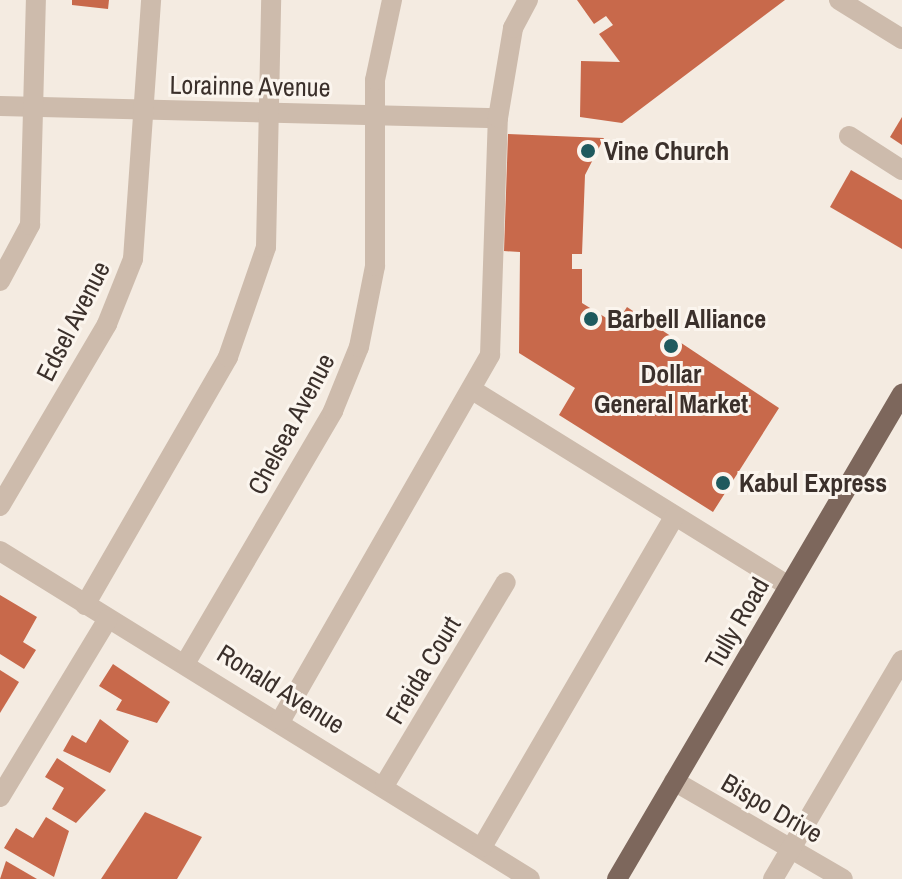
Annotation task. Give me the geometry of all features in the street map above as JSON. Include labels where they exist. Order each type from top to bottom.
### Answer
[{"type":"main road","name":"Tully Road","points":[[617,879],[902,394]]},
{"type":"street","points":[[0,281],[30,225],[36,0]]},
{"type":"street","name":"Edsel Avenue","points":[[0,506],[121,295],[141,212],[151,0]]},
{"type":"street","points":[[85,605],[228,357],[266,247],[271,0]]},
{"type":"street","name":"Chelsea Avenue","points":[[186,662],[333,411],[359,347],[375,266],[375,115],[380,44],[392,0]]},
{"type":"street","points":[[281,720],[474,391],[490,355],[498,118],[513,28],[528,0]]},
{"type":"street","points":[[839,0],[902,39]]},
{"type":"street","name":"Lorainne Avenue","points":[[0,106],[498,118]]},
{"type":"street","points":[[849,136],[902,170]]},
{"type":"street","points":[[474,391],[789,586]]},
{"type":"street","points":[[482,847],[674,517]]},
{"type":"street","name":"Ronald Avenue","points":[[0,551],[385,784],[530,879]]},
{"type":"street","name":"Freida Court","points":[[385,784],[506,582]]},
{"type":"street","points":[[0,797],[108,619]]},
{"type":"street","points":[[773,879],[902,660]]},
{"type":"street","name":"Bispo Drive","points":[[674,781],[843,879]]},
{"type":"building","points":[[72,0],[109,0],[108,9],[72,5]]},
{"type":"building","points":[[577,0],[785,0],[622,123],[580,117],[581,61],[620,62],[599,34],[613,25],[606,16],[594,24]]},
{"type":"building","points":[[902,117],[902,145],[890,137]]},
{"type":"building","points":[[508,134],[604,138],[585,175],[582,254],[572,254],[572,269],[582,269],[582,303],[616,324],[627,307],[779,408],[713,512],[559,415],[575,388],[519,353],[520,252],[504,251]]},
{"type":"building","points":[[851,170],[902,200],[902,249],[830,207]]},
{"type":"building","points":[[0,595],[37,617],[23,642],[36,650],[24,669],[0,654]]},
{"type":"building","points":[[113,664],[170,702],[157,723],[116,710],[122,700],[99,686]]},
{"type":"building","points":[[0,670],[19,682],[0,713]]},
{"type":"building","points":[[100,719],[129,741],[110,773],[63,751],[72,735],[86,743]]},
{"type":"building","points":[[57,758],[106,790],[76,823],[52,809],[64,788],[45,777]]},
{"type":"building","points":[[145,812],[202,837],[177,879],[101,879]]},
{"type":"building","points":[[46,817],[69,831],[54,877],[4,848],[16,828],[33,838]]},
{"type":"building","points":[[6,861],[37,879],[0,879]]},
{"type":"place","name":"Vine Church","points":[[588,151]]},
{"type":"place","name":"Barbell Alliance","points":[[591,319]]},
{"type":"place","name":"Dollar General Market","points":[[671,346]]},
{"type":"place","name":"Kabul Express","points":[[723,483]]}]
